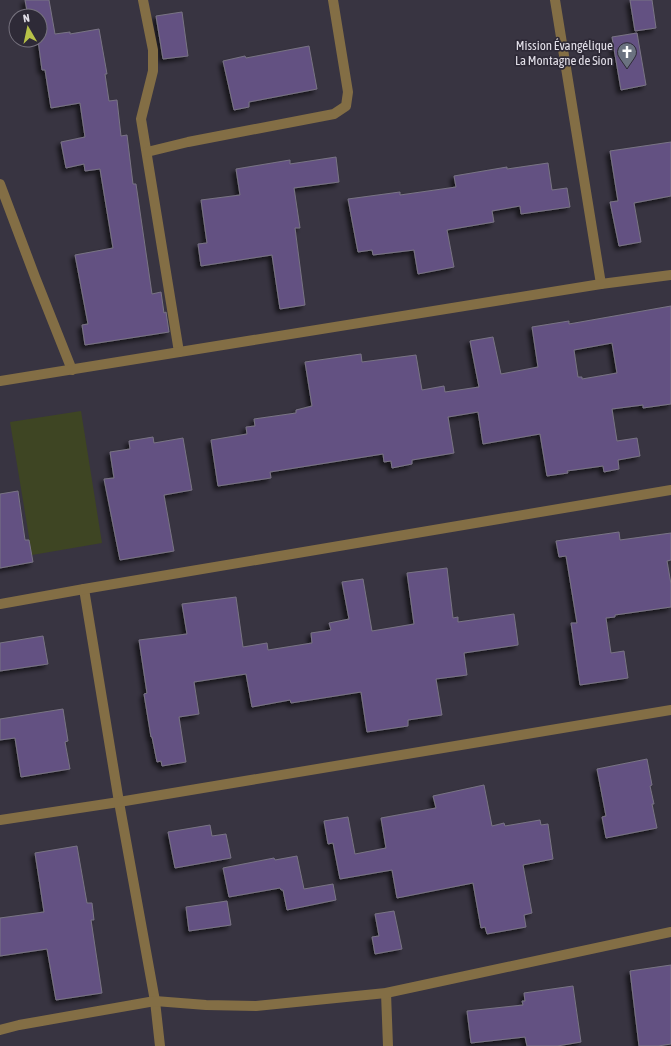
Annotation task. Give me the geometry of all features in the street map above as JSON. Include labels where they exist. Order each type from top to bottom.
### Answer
[{"type":"street","points":[[143,0],[153,50],[154,71],[141,119],[179,352]]},
{"type":"street","points":[[147,152],[188,142],[334,114],[346,106],[348,92],[333,0]]},
{"type":"street","points":[[555,0],[601,284]]},
{"type":"street","points":[[0,184],[72,370]]},
{"type":"street","points":[[0,382],[601,284],[671,275]]},
{"type":"street","points":[[0,604],[671,490]]},
{"type":"street","points":[[84,589],[119,802],[155,1001],[160,1046]]},
{"type":"street","points":[[0,820],[119,802],[671,710]]},
{"type":"street","points":[[0,1030],[19,1025],[155,1001],[206,1005],[256,1006],[386,993],[671,932]]},
{"type":"street","points":[[386,993],[388,1046]]},
{"type":"green space","points":[[81,411],[102,543],[32,555],[10,422]]},
{"type":"building","points":[[25,0],[49,0],[55,34],[70,32],[70,34],[99,29],[107,74],[105,74],[109,101],[117,100],[121,136],[127,135],[133,184],[136,184],[152,294],[161,292],[169,332],[85,345],[82,325],[88,324],[75,255],[113,248],[100,169],[85,171],[84,164],[66,168],[61,142],[85,137],[80,103],[51,108],[45,70],[42,70],[39,48],[48,48],[48,8],[26,8]]},
{"type":"building","points":[[630,0],[652,0],[656,28],[635,31]]},
{"type":"building","points":[[182,12],[188,56],[163,59],[156,16]]},
{"type":"building","points":[[637,33],[646,85],[621,90],[612,37]]},
{"type":"building","points":[[309,46],[317,89],[249,102],[249,107],[234,110],[223,61]]},
{"type":"building","points":[[671,142],[671,196],[634,203],[641,242],[619,246],[610,202],[618,201],[610,151]]},
{"type":"building","points":[[336,157],[339,182],[294,188],[300,228],[295,228],[305,305],[280,309],[272,255],[201,266],[198,244],[207,243],[201,200],[240,195],[236,169],[290,160],[290,164]]},
{"type":"building","points":[[548,163],[552,190],[567,188],[570,207],[521,214],[520,206],[492,211],[494,222],[447,230],[454,267],[418,274],[414,250],[373,255],[372,250],[358,252],[348,199],[400,192],[400,195],[456,187],[454,176],[507,167],[507,169]]},
{"type":"building","points":[[671,306],[671,404],[643,408],[643,405],[612,409],[617,441],[637,438],[640,456],[618,460],[619,469],[604,472],[603,466],[567,471],[568,473],[547,476],[540,434],[483,444],[478,412],[448,417],[454,453],[412,460],[412,464],[392,468],[391,461],[384,462],[383,454],[270,472],[271,478],[218,486],[211,440],[247,434],[246,427],[255,426],[254,419],[296,413],[296,410],[312,406],[305,362],[361,354],[362,362],[416,355],[422,390],[444,386],[445,392],[479,387],[470,341],[493,337],[501,374],[538,367],[532,327],[569,321],[569,324]],"holes":[[[612,343],[617,373],[582,379],[582,377],[578,377],[574,350]]]},
{"type":"building","points":[[153,437],[154,443],[183,438],[192,490],[164,495],[174,551],[120,560],[104,479],[114,478],[110,452],[130,449],[129,441]]},
{"type":"building","points":[[18,491],[25,540],[29,540],[33,562],[0,568],[0,494]]},
{"type":"building","points":[[619,532],[620,540],[671,533],[671,560],[667,561],[671,584],[671,607],[615,615],[615,617],[606,618],[611,653],[624,651],[628,678],[580,685],[571,623],[577,623],[566,556],[559,557],[556,541]]},
{"type":"building","points":[[447,568],[453,618],[458,617],[458,622],[514,614],[518,645],[464,653],[467,675],[436,679],[442,715],[408,720],[408,726],[367,732],[361,692],[291,703],[290,700],[252,707],[246,674],[194,682],[199,714],[179,717],[186,762],[162,766],[161,761],[157,762],[144,694],[147,693],[139,640],[187,634],[182,604],[236,597],[243,647],[267,643],[268,650],[312,643],[311,633],[331,630],[329,623],[349,619],[342,582],[363,579],[372,631],[414,624],[407,573]]},
{"type":"building","points":[[43,636],[48,664],[0,671],[0,643]]},
{"type":"building","points":[[63,709],[68,741],[65,742],[70,769],[21,777],[15,738],[0,740],[0,719]]},
{"type":"building","points":[[647,759],[652,785],[650,786],[654,804],[652,804],[657,828],[606,838],[602,817],[606,816],[597,769]]},
{"type":"building","points":[[484,785],[492,826],[504,823],[505,826],[540,820],[541,825],[548,824],[553,859],[523,865],[532,913],[524,915],[526,927],[487,934],[485,927],[481,928],[473,883],[397,898],[392,870],[340,879],[333,843],[328,844],[324,821],[348,817],[355,854],[386,848],[381,818],[436,808],[433,796]]},
{"type":"building","points":[[210,825],[212,836],[226,834],[231,858],[175,868],[168,832]]},
{"type":"building","points":[[77,846],[87,903],[92,903],[94,920],[91,920],[102,993],[56,1000],[47,949],[0,956],[0,918],[44,912],[35,853]]},
{"type":"building","points":[[297,856],[304,889],[333,884],[336,900],[287,910],[283,890],[280,888],[229,897],[223,868],[274,858],[275,860]]},
{"type":"building","points":[[227,901],[231,925],[189,931],[186,907]]},
{"type":"building","points":[[394,911],[402,949],[375,954],[372,937],[379,936],[375,914]]},
{"type":"building","points":[[671,965],[671,1044],[639,1046],[630,971]]},
{"type":"building","points":[[573,986],[581,1042],[557,1046],[527,1046],[525,1037],[471,1043],[467,1011],[523,1005],[522,1001],[525,1001],[524,993]]},
{"type":"place","name":"Mission Évangélique La Montagne de Sion","points":[[627,69]]}]
